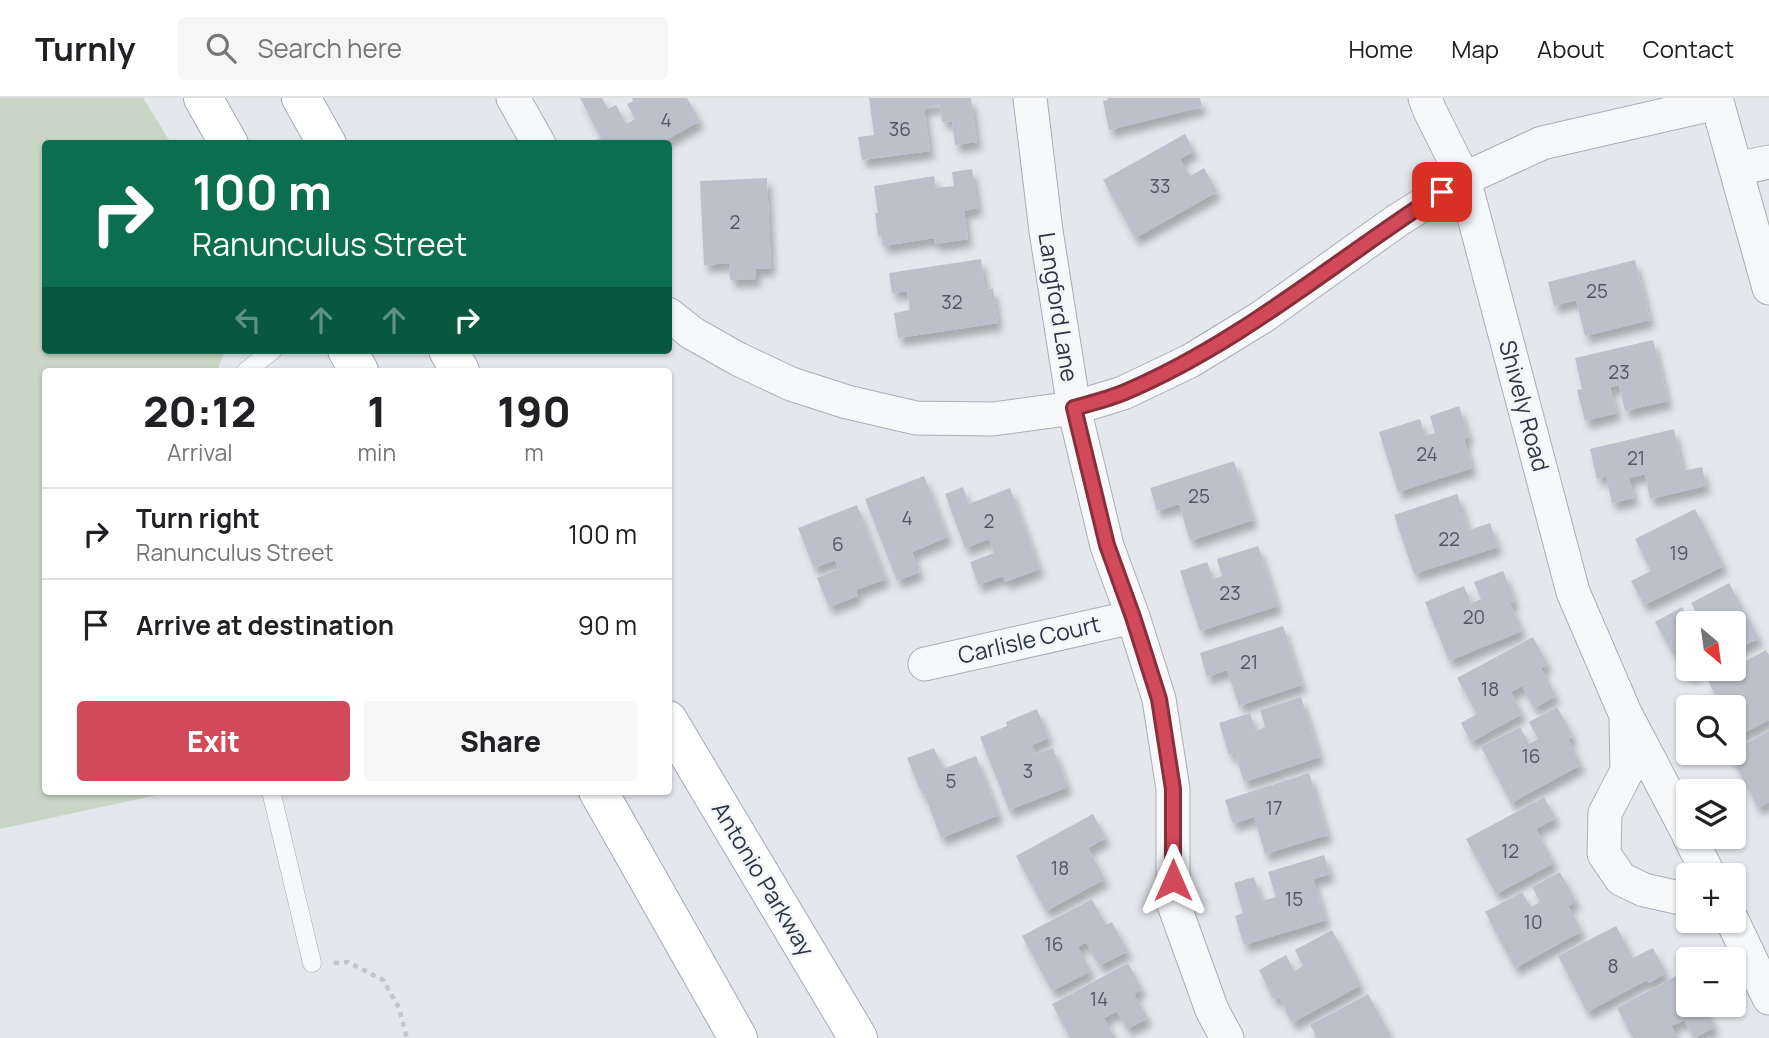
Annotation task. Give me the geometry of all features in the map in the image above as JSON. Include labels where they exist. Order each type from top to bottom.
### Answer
[{"type":"main road","points":[[203,98],[227,140]]},
{"type":"main road","points":[[301,98],[325,140]]},
{"type":"main road","name":"Antonio Parkway","points":[[672,727],[858,1038]]},
{"type":"main road","points":[[599,795],[738,1038]]},
{"type":"street","points":[[513,98],[537,140]]},
{"type":"street","name":"Langford Lane","points":[[1030,98],[1046,230],[1074,408],[1107,545],[1159,699],[1173,789],[1173,902],[1212,1010],[1227,1038]]},
{"type":"street","name":"Shively Road","points":[[1425,98],[1464,179],[1573,592],[1625,713],[1676,811]]},
{"type":"street","points":[[672,317],[692,333],[790,384],[847,402],[916,418],[993,419],[1074,408],[1123,393],[1190,361],[1262,317],[1398,220],[1464,179],[1542,143],[1717,100],[1769,288]]},
{"type":"street","points":[[1736,169],[1769,162]]},
{"type":"street","name":"Carlisle Court","points":[[925,664],[1133,617]]},
{"type":"street","name":"Shively Road","points":[[1625,713],[1627,771],[1605,813],[1604,854],[1621,880],[1644,890],[1676,897]]},
{"type":"street","points":[[1738,933],[1769,998]]},
{"type":"lane","points":[[250,368],[268,354]]},
{"type":"lane","points":[[272,795],[312,963]]},
{"type":"path","points":[[312,963],[348,962],[383,981],[400,1008],[407,1038]]},
{"type":"green space","points":[[0,98],[143,98],[169,140],[42,140],[42,354],[223,354],[218,368],[42,368],[42,795],[157,795],[0,829]]},
{"type":"building","points":[[580,98],[602,98],[608,109],[616,105],[626,124],[635,119],[627,104],[633,101],[632,98],[687,98],[700,121],[666,140],[597,140],[601,138]]},
{"type":"building","points":[[869,98],[971,98],[977,142],[955,145],[952,121],[942,122],[940,105],[924,108],[930,151],[862,160],[858,137],[874,135]]},
{"type":"building","points":[[1107,98],[1200,98],[1202,107],[1109,130],[1103,101],[1108,100]]},
{"type":"building","points":[[1185,134],[1194,151],[1180,159],[1190,176],[1204,168],[1217,192],[1135,238],[1103,180]]},
{"type":"building","points":[[972,169],[978,208],[964,211],[968,239],[935,244],[934,238],[883,246],[881,236],[878,237],[874,186],[934,176],[936,188],[954,186],[952,172]]},
{"type":"building","points":[[767,178],[771,268],[756,269],[756,279],[730,280],[729,263],[704,265],[700,181]]},
{"type":"building","points":[[981,259],[985,290],[993,288],[998,323],[898,338],[894,313],[910,310],[907,291],[892,293],[889,273]]},
{"type":"building","points":[[1635,260],[1650,320],[1585,336],[1576,300],[1554,306],[1548,282]]},
{"type":"building","points":[[1653,340],[1668,401],[1625,411],[1619,385],[1610,387],[1617,413],[1585,421],[1577,390],[1582,389],[1575,358]]},
{"type":"building","points":[[1459,406],[1469,437],[1464,439],[1472,468],[1398,492],[1379,432],[1420,419],[1425,436],[1435,433],[1430,416]]},
{"type":"building","points":[[1674,429],[1683,471],[1702,467],[1706,486],[1650,499],[1645,474],[1629,478],[1634,498],[1612,503],[1606,476],[1597,479],[1590,449]]},
{"type":"building","points":[[1234,461],[1253,520],[1190,541],[1179,504],[1157,511],[1150,488]]},
{"type":"building","points":[[924,476],[948,537],[912,552],[920,572],[897,581],[865,499]]},
{"type":"building","points":[[963,487],[969,504],[1010,488],[1040,569],[1005,582],[1003,576],[978,585],[970,562],[994,553],[989,539],[965,548],[945,494]]},
{"type":"building","points":[[1457,494],[1469,530],[1490,523],[1498,547],[1414,574],[1394,515]]},
{"type":"building","points":[[857,505],[886,579],[856,590],[858,596],[829,607],[817,578],[838,569],[835,560],[814,568],[798,528]]},
{"type":"building","points":[[1695,509],[1724,566],[1644,605],[1631,581],[1651,571],[1635,539]]},
{"type":"building","points":[[1258,546],[1278,606],[1200,631],[1180,571],[1207,562],[1213,579],[1222,576],[1217,559]]},
{"type":"building","points":[[1503,571],[1515,601],[1510,603],[1522,631],[1449,661],[1425,602],[1464,586],[1471,603],[1481,599],[1474,582]]},
{"type":"building","points":[[1729,583],[1744,611],[1696,611],[1691,603]]},
{"type":"building","points":[[1682,607],[1684,611],[1676,611],[1676,652],[1674,648],[1671,650],[1655,622]]},
{"type":"building","points":[[1746,614],[1759,638],[1746,645]]},
{"type":"building","points":[[1283,626],[1302,685],[1239,706],[1227,670],[1207,677],[1200,653]]},
{"type":"building","points":[[1533,637],[1548,665],[1541,668],[1556,696],[1534,708],[1522,686],[1511,692],[1522,714],[1471,742],[1461,723],[1477,714],[1457,678]]},
{"type":"building","points":[[1766,650],[1769,655],[1769,720],[1746,732],[1746,695],[1716,695],[1708,681],[1746,681],[1746,661]]},
{"type":"building","points":[[1301,697],[1320,757],[1244,782],[1235,753],[1229,755],[1219,723],[1250,713],[1256,731],[1265,727],[1260,710]]},
{"type":"building","points":[[1557,707],[1573,736],[1568,739],[1581,765],[1511,803],[1481,747],[1520,727],[1529,744],[1538,739],[1529,722]]},
{"type":"building","points":[[1037,709],[1049,738],[1032,745],[1036,754],[1053,748],[1068,787],[1009,810],[980,737]]},
{"type":"building","points":[[1769,731],[1769,802],[1758,808],[1746,785],[1746,779],[1743,779],[1736,765],[1746,765],[1746,743]]},
{"type":"building","points":[[934,748],[943,769],[976,756],[999,815],[941,838],[907,758]]},
{"type":"building","points":[[1309,773],[1328,835],[1265,854],[1254,817],[1233,824],[1225,800]]},
{"type":"building","points":[[1544,797],[1556,818],[1536,829],[1554,863],[1496,894],[1466,839]]},
{"type":"building","points":[[1093,814],[1106,838],[1088,848],[1105,879],[1046,911],[1016,856]]},
{"type":"building","points":[[1324,855],[1330,874],[1313,879],[1326,920],[1244,945],[1235,916],[1243,913],[1234,883],[1254,877],[1262,901],[1276,897],[1268,872]]},
{"type":"building","points":[[1560,872],[1576,901],[1568,906],[1582,931],[1515,968],[1485,912],[1522,892],[1531,907],[1540,902],[1532,887]]},
{"type":"building","points":[[1092,899],[1106,925],[1112,922],[1128,951],[1099,966],[1086,942],[1078,947],[1091,971],[1052,991],[1022,936]]},
{"type":"building","points":[[1616,926],[1633,958],[1653,948],[1666,973],[1649,983],[1647,980],[1587,1012],[1558,956]]},
{"type":"building","points":[[1332,930],[1361,985],[1292,1023],[1279,997],[1274,1000],[1259,970],[1286,955],[1294,971],[1303,966],[1295,950]]},
{"type":"building","points":[[1128,963],[1142,989],[1134,994],[1148,1018],[1127,1029],[1117,1011],[1104,1018],[1115,1038],[1070,1038],[1052,1004]]},
{"type":"building","points":[[1676,976],[1676,1017],[1710,1017],[1715,1027],[1694,1038],[1684,1020],[1671,1026],[1678,1038],[1633,1038],[1617,1008]]},
{"type":"building","points":[[1368,994],[1392,1038],[1317,1038],[1310,1025]]},
{"type":"route","points":[[1173,880],[1173,789],[1159,699],[1107,545],[1074,408],[1123,393],[1190,361],[1262,317],[1442,192]]}]
